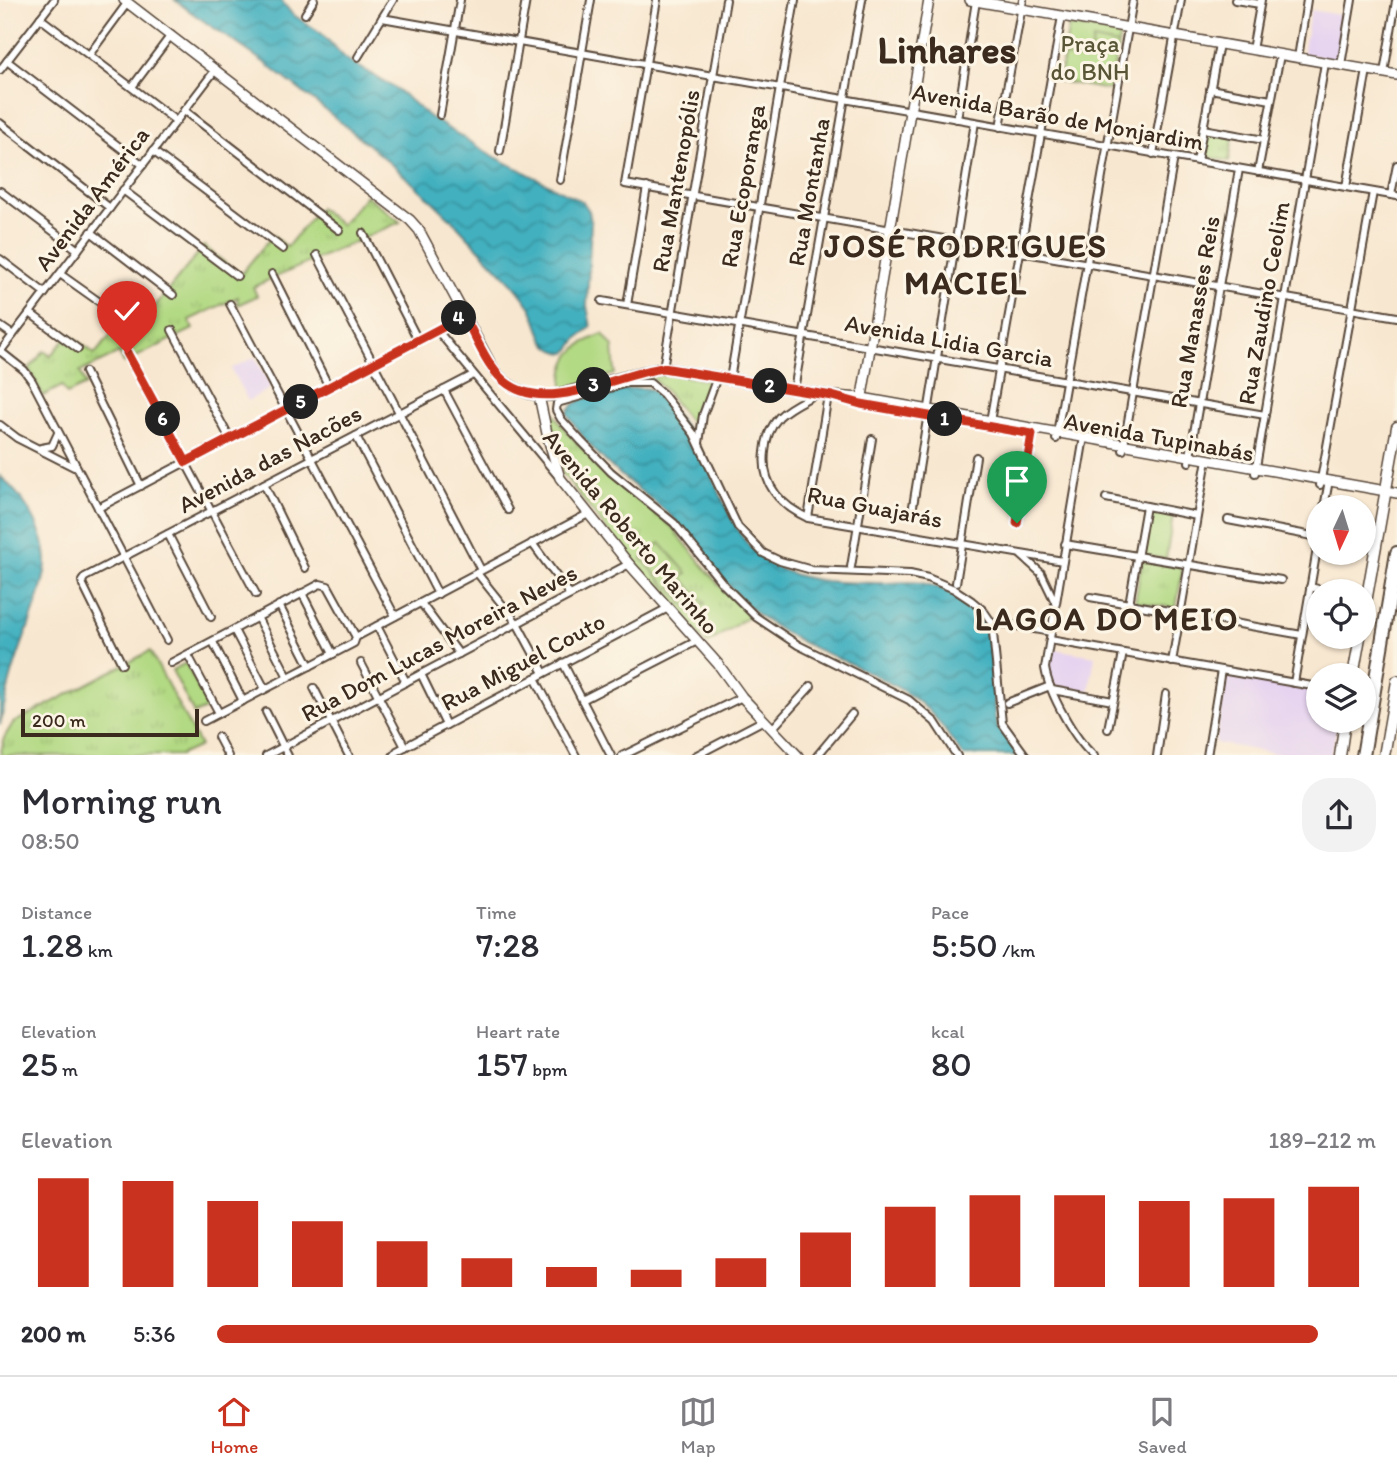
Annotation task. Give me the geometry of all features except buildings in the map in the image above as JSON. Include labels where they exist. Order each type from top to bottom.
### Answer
[{"type":"highway","points":[[1363,755],[1397,553]]},
{"type":"highway","points":[[1382,644],[1397,609]]},
{"type":"main road","points":[[861,401],[929,0]]},
{"type":"main road","points":[[126,1],[410,220],[419,230],[487,359],[500,378],[515,388],[539,396],[550,448],[560,478]]},
{"type":"main road","points":[[973,1],[1022,5],[1062,16],[1397,75]]},
{"type":"main road","name":"Avenida Tupinabás","points":[[539,396],[561,394],[663,368],[1389,493],[1397,499]]},
{"type":"main road","points":[[1369,579],[1389,493],[1397,427]]},
{"type":"main road","name":"Avenida Roberto Marinho","points":[[560,478],[629,564],[698,640],[742,697],[798,755]]},
{"type":"main road","points":[[1384,755],[1397,681]]},
{"type":"main road","points":[[1340,755],[1343,733]]},
{"type":"street","points":[[0,70],[54,0]]},
{"type":"street","points":[[305,14],[314,0]]},
{"type":"street","points":[[358,57],[393,0]]},
{"type":"street","points":[[440,115],[460,0]]},
{"type":"street","points":[[500,151],[526,0]]},
{"type":"street","points":[[560,180],[591,0]]},
{"type":"street","points":[[657,0],[625,184],[1397,317]]},
{"type":"street","name":"Rua Mantenopólis","points":[[663,368],[726,0]]},
{"type":"street","name":"Rua Ecoporanga","points":[[730,379],[795,0]]},
{"type":"street","name":"Rua Montanha","points":[[794,390],[862,0]]},
{"type":"street","points":[[1057,436],[1133,0]]},
{"type":"street","points":[[1153,153],[1181,0]]},
{"type":"street","points":[[1235,0],[1260,2],[1252,50]]},
{"type":"street","points":[[1298,58],[1307,0]]},
{"type":"street","points":[[1341,65],[1352,0]]},
{"type":"street","points":[[89,55],[126,1]]},
{"type":"street","points":[[957,119],[973,1]]},
{"type":"street","points":[[1384,73],[1394,29],[1395,1]]},
{"type":"street","points":[[1000,127],[1022,5]]},
{"type":"street","points":[[990,424],[1062,16]]},
{"type":"street","points":[[40,18],[176,121]]},
{"type":"street","name":"Avenida Barão de Monjardim","points":[[382,18],[1394,196]]},
{"type":"street","points":[[132,87],[171,35]]},
{"type":"street","points":[[1197,161],[1219,44]]},
{"type":"street","points":[[1258,172],[1280,55]]},
{"type":"street","points":[[7,61],[143,165]]},
{"type":"street","name":"Rua Zaudino Ceolim","points":[[1256,470],[1325,63]]},
{"type":"street","name":"Avenida América","points":[[0,352],[216,69]]},
{"type":"street","points":[[1346,187],[1367,70]]},
{"type":"street","points":[[1210,89],[1271,100]]},
{"type":"street","points":[[184,110],[339,230]]},
{"type":"street","points":[[913,506],[975,122]]},
{"type":"street","points":[[0,123],[110,208]]},
{"type":"street","points":[[1203,129],[1264,140]]},
{"type":"street","points":[[153,151],[283,249]]},
{"type":"street","points":[[1123,447],[1174,157]]},
{"type":"street","points":[[1394,196],[1397,165]]},
{"type":"street","name":"Rua Manasses Reis","points":[[1190,459],[1239,169]]},
{"type":"street","points":[[627,305],[647,187]]},
{"type":"street","points":[[124,190],[237,275]]},
{"type":"street","points":[[0,191],[78,250]]},
{"type":"street","points":[[1324,495],[1373,192]]},
{"type":"street","points":[[91,232],[173,295]]},
{"type":"street","points":[[363,233],[418,340]]},
{"type":"street","points":[[317,255],[479,571],[517,623],[544,673]]},
{"type":"street","points":[[0,259],[45,293]]},
{"type":"street","points":[[60,274],[139,330]]},
{"type":"street","points":[[272,274],[329,387]]},
{"type":"street","name":"Avenida Lidia Garcia","points":[[602,301],[1265,415]]},
{"type":"street","points":[[230,304],[395,616]]},
{"type":"street","points":[[30,313],[78,349]]},
{"type":"street","points":[[98,508],[464,316]]},
{"type":"street","points":[[0,326],[13,335]]},
{"type":"street","points":[[172,330],[230,439]]},
{"type":"street","name":"Avenida Roberto Marinho","points":[[437,330],[560,478]]},
{"type":"street","points":[[0,352],[24,370],[32,381],[167,640]]},
{"type":"street","points":[[127,353],[256,594]]},
{"type":"street","points":[[85,372],[141,486]]},
{"type":"street","name":"Avenida das Nacões","points":[[122,664],[83,585],[85,577],[472,375]]},
{"type":"street","points":[[699,443],[703,415],[717,377]]},
{"type":"street","points":[[957,755],[935,722],[909,700],[798,645],[755,617],[724,586],[674,523],[611,472],[588,449],[561,419],[555,405],[560,400],[626,383],[650,383],[671,402],[699,443],[738,527],[763,553],[812,570],[910,574],[954,589],[989,618],[993,631],[1002,723],[1026,755]]},
{"type":"street","points":[[444,390],[508,510]]},
{"type":"street","points":[[808,518],[826,395]]},
{"type":"street","name":"Rua Guajarás","points":[[826,395],[794,406],[780,416],[766,438],[765,476],[771,490],[788,507],[808,518],[1063,561]]},
{"type":"street","points":[[0,425],[18,438],[76,468]]},
{"type":"street","points":[[1017,523],[1032,431]]},
{"type":"street","points":[[38,448],[52,446],[58,433]]},
{"type":"street","points":[[356,436],[438,594]]},
{"type":"street","points":[[851,567],[872,439]]},
{"type":"street","points":[[1083,440],[1045,668],[1051,688],[1090,755]]},
{"type":"street","points":[[956,583],[976,457]]},
{"type":"street","points":[[1172,662],[1206,462]]},
{"type":"street","points":[[264,484],[305,568]]},
{"type":"street","points":[[1105,498],[1197,516]]},
{"type":"street","points":[[1129,604],[1146,506]]},
{"type":"street","points":[[204,721],[354,643],[356,637],[588,514]]},
{"type":"street","points":[[1228,520],[1306,535]]},
{"type":"street","points":[[168,534],[211,617]]},
{"type":"street","points":[[533,543],[570,595]]},
{"type":"street","points":[[1065,544],[1281,580]]},
{"type":"street","points":[[1017,553],[1041,573],[1055,604]]},
{"type":"street","name":"Rua Dom Lucas Moreira Neves","points":[[266,755],[629,564]]},
{"type":"street","points":[[171,663],[320,583],[328,586],[356,637]]},
{"type":"street","points":[[302,593],[333,654]]},
{"type":"street","points":[[1090,597],[1180,614]]},
{"type":"street","points":[[421,603],[459,654]]},
{"type":"street","points":[[279,605],[310,666]]},
{"type":"street","name":"Rua Miguel Couto","points":[[395,753],[668,608]]},
{"type":"street","points":[[1294,683],[1306,611]]},
{"type":"street","points":[[257,618],[288,677]]},
{"type":"street","points":[[1211,619],[1302,635]]},
{"type":"street","points":[[1001,623],[1123,653],[1306,685]]},
{"type":"street","points":[[377,626],[406,682]]},
{"type":"street","points":[[234,630],[265,689]]},
{"type":"street","points":[[582,700],[698,640]]},
{"type":"street","points":[[213,642],[243,701]]},
{"type":"street","points":[[1108,729],[1123,653]]},
{"type":"street","points":[[188,655],[219,713]]},
{"type":"street","points":[[361,663],[405,747]]},
{"type":"street","points":[[563,663],[611,755]]},
{"type":"street","points":[[1207,755],[1221,670]]},
{"type":"street","points":[[421,674],[446,725]]},
{"type":"street","points":[[535,678],[576,755]]},
{"type":"street","points":[[772,729],[811,687]]},
{"type":"street","points":[[314,688],[349,755]]},
{"type":"street","points":[[1006,702],[1051,688],[1113,701]]},
{"type":"street","points":[[1157,755],[1166,694]]},
{"type":"street","points":[[622,755],[742,697]]},
{"type":"street","points":[[266,712],[288,755]]},
{"type":"street","points":[[817,755],[852,714]]},
{"type":"street","points":[[695,755],[764,720]]},
{"type":"street","points":[[218,737],[228,755]]},
{"type":"shaded area","points":[[1311,10],[1345,16],[1337,60],[1303,54]]},
{"type":"shaded area","points":[[255,357],[271,388],[248,401],[231,369]]},
{"type":"shaded area","points":[[1053,649],[1095,656],[1089,691],[1054,685],[1049,672]]},
{"type":"shaded area","points":[[1227,674],[1306,689],[1306,733],[1336,733],[1331,755],[1283,755],[1215,743]]},
{"type":"green space","name":"Praça do BNH","points":[[1069,25],[1120,34],[1110,90],[1059,81]]},
{"type":"green space","name":"Praça do BNH","points":[[1093,40],[1118,45],[1110,90],[1059,81],[1064,56],[1089,61]]},
{"type":"green space","points":[[1206,133],[1233,138],[1229,161],[1202,156]]},
{"type":"green space","points":[[366,195],[400,222],[253,287],[257,296],[237,305],[238,297],[189,320],[193,329],[124,363],[119,353],[80,372],[86,385],[67,394],[62,386],[43,396],[29,369],[44,351],[51,356],[69,334],[95,354],[126,316],[139,326],[204,246],[240,275],[273,235],[287,247],[319,208],[341,225]]},
{"type":"green space","points":[[603,334],[613,347],[615,374],[563,389],[564,369],[571,354],[584,343]]},
{"type":"green space","points":[[670,374],[712,381],[703,400],[697,431],[664,389],[648,375]]},
{"type":"green space","points":[[547,409],[551,409],[566,431],[607,475],[671,526],[719,585],[749,616],[707,644],[627,556],[563,474]]},
{"type":"green space","points":[[1149,511],[1173,515],[1166,559],[1141,555]]},
{"type":"green space","points":[[660,543],[687,573],[669,589],[642,559]]},
{"type":"green space","points":[[1142,561],[1183,567],[1176,608],[1135,602]]},
{"type":"green space","points":[[684,580],[705,603],[694,614],[672,591]]},
{"type":"green space","points":[[150,651],[200,746],[180,755],[0,755],[4,738],[13,723]]},
{"type":"green space","points":[[186,663],[208,708],[194,714],[172,670]]},
{"type":"water","points":[[175,0],[281,0],[292,14],[321,33],[346,59],[398,90],[428,116],[493,156],[583,202],[589,211],[591,222],[587,306],[591,327],[567,353],[551,348],[543,337],[531,308],[517,289],[431,200],[317,103]]},
{"type":"water","points":[[651,389],[686,428],[704,458],[739,532],[751,548],[766,561],[785,571],[822,581],[922,583],[956,596],[974,611],[990,642],[995,718],[999,729],[1020,755],[963,755],[938,721],[919,702],[883,679],[783,632],[752,610],[676,521],[607,463],[585,439],[567,413],[580,400],[590,396]]},
{"type":"water","points":[[0,476],[17,493],[31,513],[41,535],[46,559],[43,583],[12,675],[0,725]]},
{"type":"district","name":"Linhares","points":[[947,50]]},
{"type":"district","name":"JOSÉ RODRIGUES MACIEL","points":[[966,264]]},
{"type":"district","name":"LAGOA DO MEIO","points":[[1107,619]]},
{"type":"route","points":[[127,353],[186,462],[464,316],[500,378],[531,395],[561,394],[663,368],[832,396],[861,404],[1032,434],[1017,523]]}]
